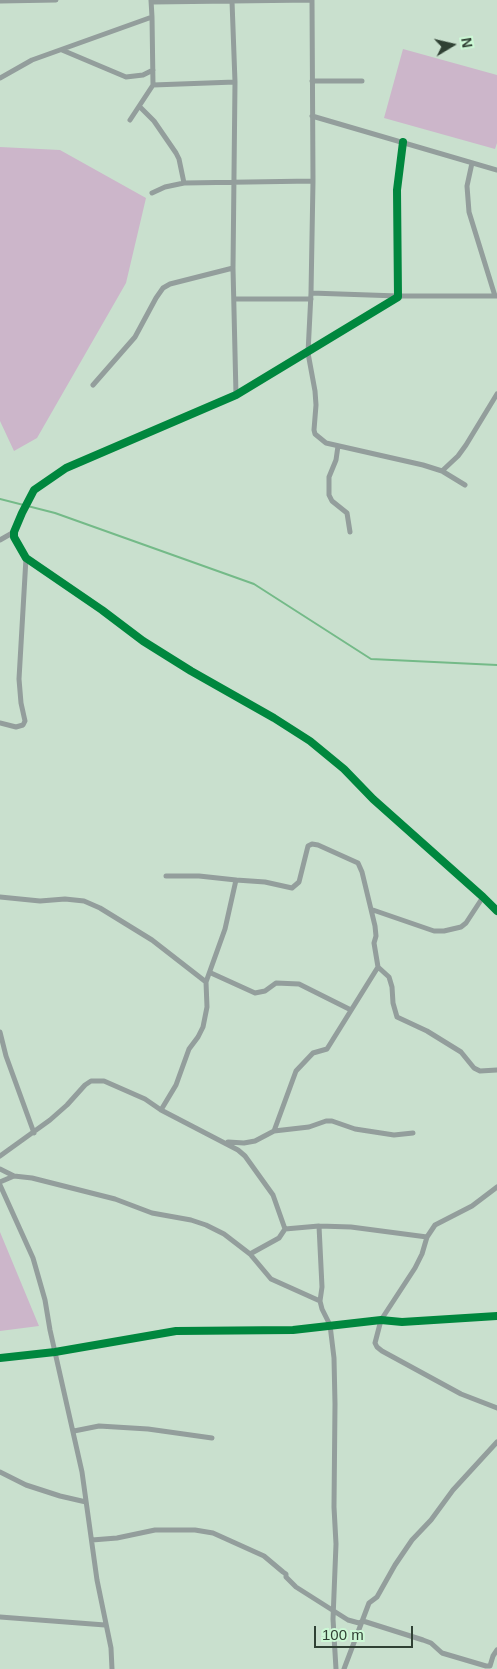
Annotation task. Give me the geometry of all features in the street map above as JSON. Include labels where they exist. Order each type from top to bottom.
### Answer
[{"type":"street","points":[[0,1],[56,0]]},
{"type":"street","points":[[130,120],[153,85],[152,1],[312,0],[313,181],[308,353],[315,391],[314,430],[318,438],[326,443],[423,465],[442,471],[465,485]]},
{"type":"street","points":[[232,1],[235,82],[233,268],[236,395]]},
{"type":"street","points":[[0,78],[32,60],[152,17]]},
{"type":"street","points":[[62,50],[126,77],[153,70]]},
{"type":"street","points":[[312,81],[362,81]]},
{"type":"street","points":[[153,85],[235,82]]},
{"type":"street","points":[[140,106],[154,121],[176,153],[184,184]]},
{"type":"street","points":[[312,116],[497,170]]},
{"type":"street","points":[[398,296],[397,190],[402,142]]},
{"type":"street","points":[[234,299],[311,296],[496,296],[469,212],[467,186],[472,163]]},
{"type":"street","points":[[152,193],[176,184],[313,181]]},
{"type":"street","points":[[93,385],[135,337],[163,288],[170,284],[233,268]]},
{"type":"street","points":[[398,296],[308,353],[236,395],[66,468],[34,490],[14,532],[16,543],[26,558],[102,610],[143,641],[310,741],[344,769],[373,800],[497,911]]},
{"type":"street","points":[[442,471],[458,456],[466,445],[497,394]]},
{"type":"street","points":[[338,446],[336,460],[329,477],[329,495],[332,502],[347,513],[350,532]]},
{"type":"street","points":[[0,540],[14,532]]},
{"type":"street","points":[[0,724],[16,727],[23,725],[25,721],[21,703],[20,680],[26,558]]},
{"type":"street","points":[[166,876],[199,876],[265,882],[292,888],[299,882],[308,846],[312,844],[318,844],[358,863],[373,910],[376,936],[374,943],[378,967],[389,977],[397,1017],[427,1031],[461,1052],[474,1068],[480,1071],[497,1070]]},
{"type":"street","points":[[161,1110],[176,1085],[189,1049],[203,1027],[207,1007],[206,982],[225,929],[236,880]]},
{"type":"street","points":[[0,897],[40,901],[65,899],[84,901],[100,908],[152,940],[206,982]]},
{"type":"street","points":[[373,910],[434,931],[454,929],[466,923],[483,897]]},
{"type":"street","points":[[274,1131],[296,1071],[313,1053],[328,1049],[378,967]]},
{"type":"street","points":[[210,973],[255,993],[265,991],[276,983],[299,984],[352,1010]]},
{"type":"street","points":[[0,1032],[9,1064],[34,1133]]},
{"type":"street","points":[[0,1156],[34,1133],[67,1105],[85,1085],[98,1080],[104,1081],[131,1093],[222,1141],[245,1156],[273,1195],[285,1229]]},
{"type":"street","points":[[222,1141],[236,1144],[255,1141],[274,1131],[309,1127],[326,1121],[394,1135],[412,1133]]},
{"type":"street","points":[[0,1169],[14,1176],[32,1178],[115,1199],[152,1214],[191,1220],[206,1225],[224,1234],[250,1254],[263,1272],[271,1279],[320,1301]]},
{"type":"street","points":[[14,1176],[0,1184],[33,1258],[45,1300],[82,1472],[112,1669]]},
{"type":"street","points":[[497,1187],[472,1206],[435,1225],[427,1237],[415,1268],[381,1320],[375,1343],[377,1347],[460,1394],[497,1408]]},
{"type":"street","points":[[318,1226],[322,1287],[320,1301],[330,1326],[334,1358],[334,1506],[336,1544],[334,1610],[336,1669]]},
{"type":"street","points":[[285,1229],[351,1226],[427,1237]]},
{"type":"street","points":[[250,1254],[279,1238],[285,1229]]},
{"type":"street","points":[[0,1358],[55,1352],[176,1331],[292,1330],[381,1320],[402,1322],[497,1316]]},
{"type":"street","points":[[74,1430],[98,1426],[212,1438]]},
{"type":"street","points":[[344,1669],[369,1602],[377,1597],[412,1540],[431,1520],[453,1490],[497,1442]]},
{"type":"street","points":[[0,1472],[26,1485],[86,1502]]},
{"type":"street","points":[[92,1540],[117,1538],[155,1530],[195,1530],[213,1533],[230,1539],[270,1561],[286,1574],[286,1577],[296,1587],[348,1620],[359,1623],[363,1621],[431,1643],[442,1653],[486,1666],[490,1666],[497,1650]]},
{"type":"street","points":[[0,1617],[105,1625]]},
{"type":"shaded area","points":[[403,49],[497,75],[497,143],[495,149],[384,118]]},
{"type":"shaded area","points":[[0,147],[60,150],[146,198],[126,283],[37,438],[14,451],[0,421]]},
{"type":"shaded area","points":[[0,1232],[39,1326],[0,1331]]},
{"type":"waterway","points":[[0,499],[55,513],[254,584],[371,659],[497,665]]},
{"type":"cycle path","points":[[403,142],[397,190],[398,297],[236,395],[66,468],[34,490],[22,513],[14,532],[14,537],[26,558],[102,610],[143,641],[310,741],[344,769],[373,799],[497,911]]},
{"type":"cycle path","points":[[0,1358],[55,1352],[176,1331],[293,1330],[381,1320],[402,1322],[497,1316]]}]
